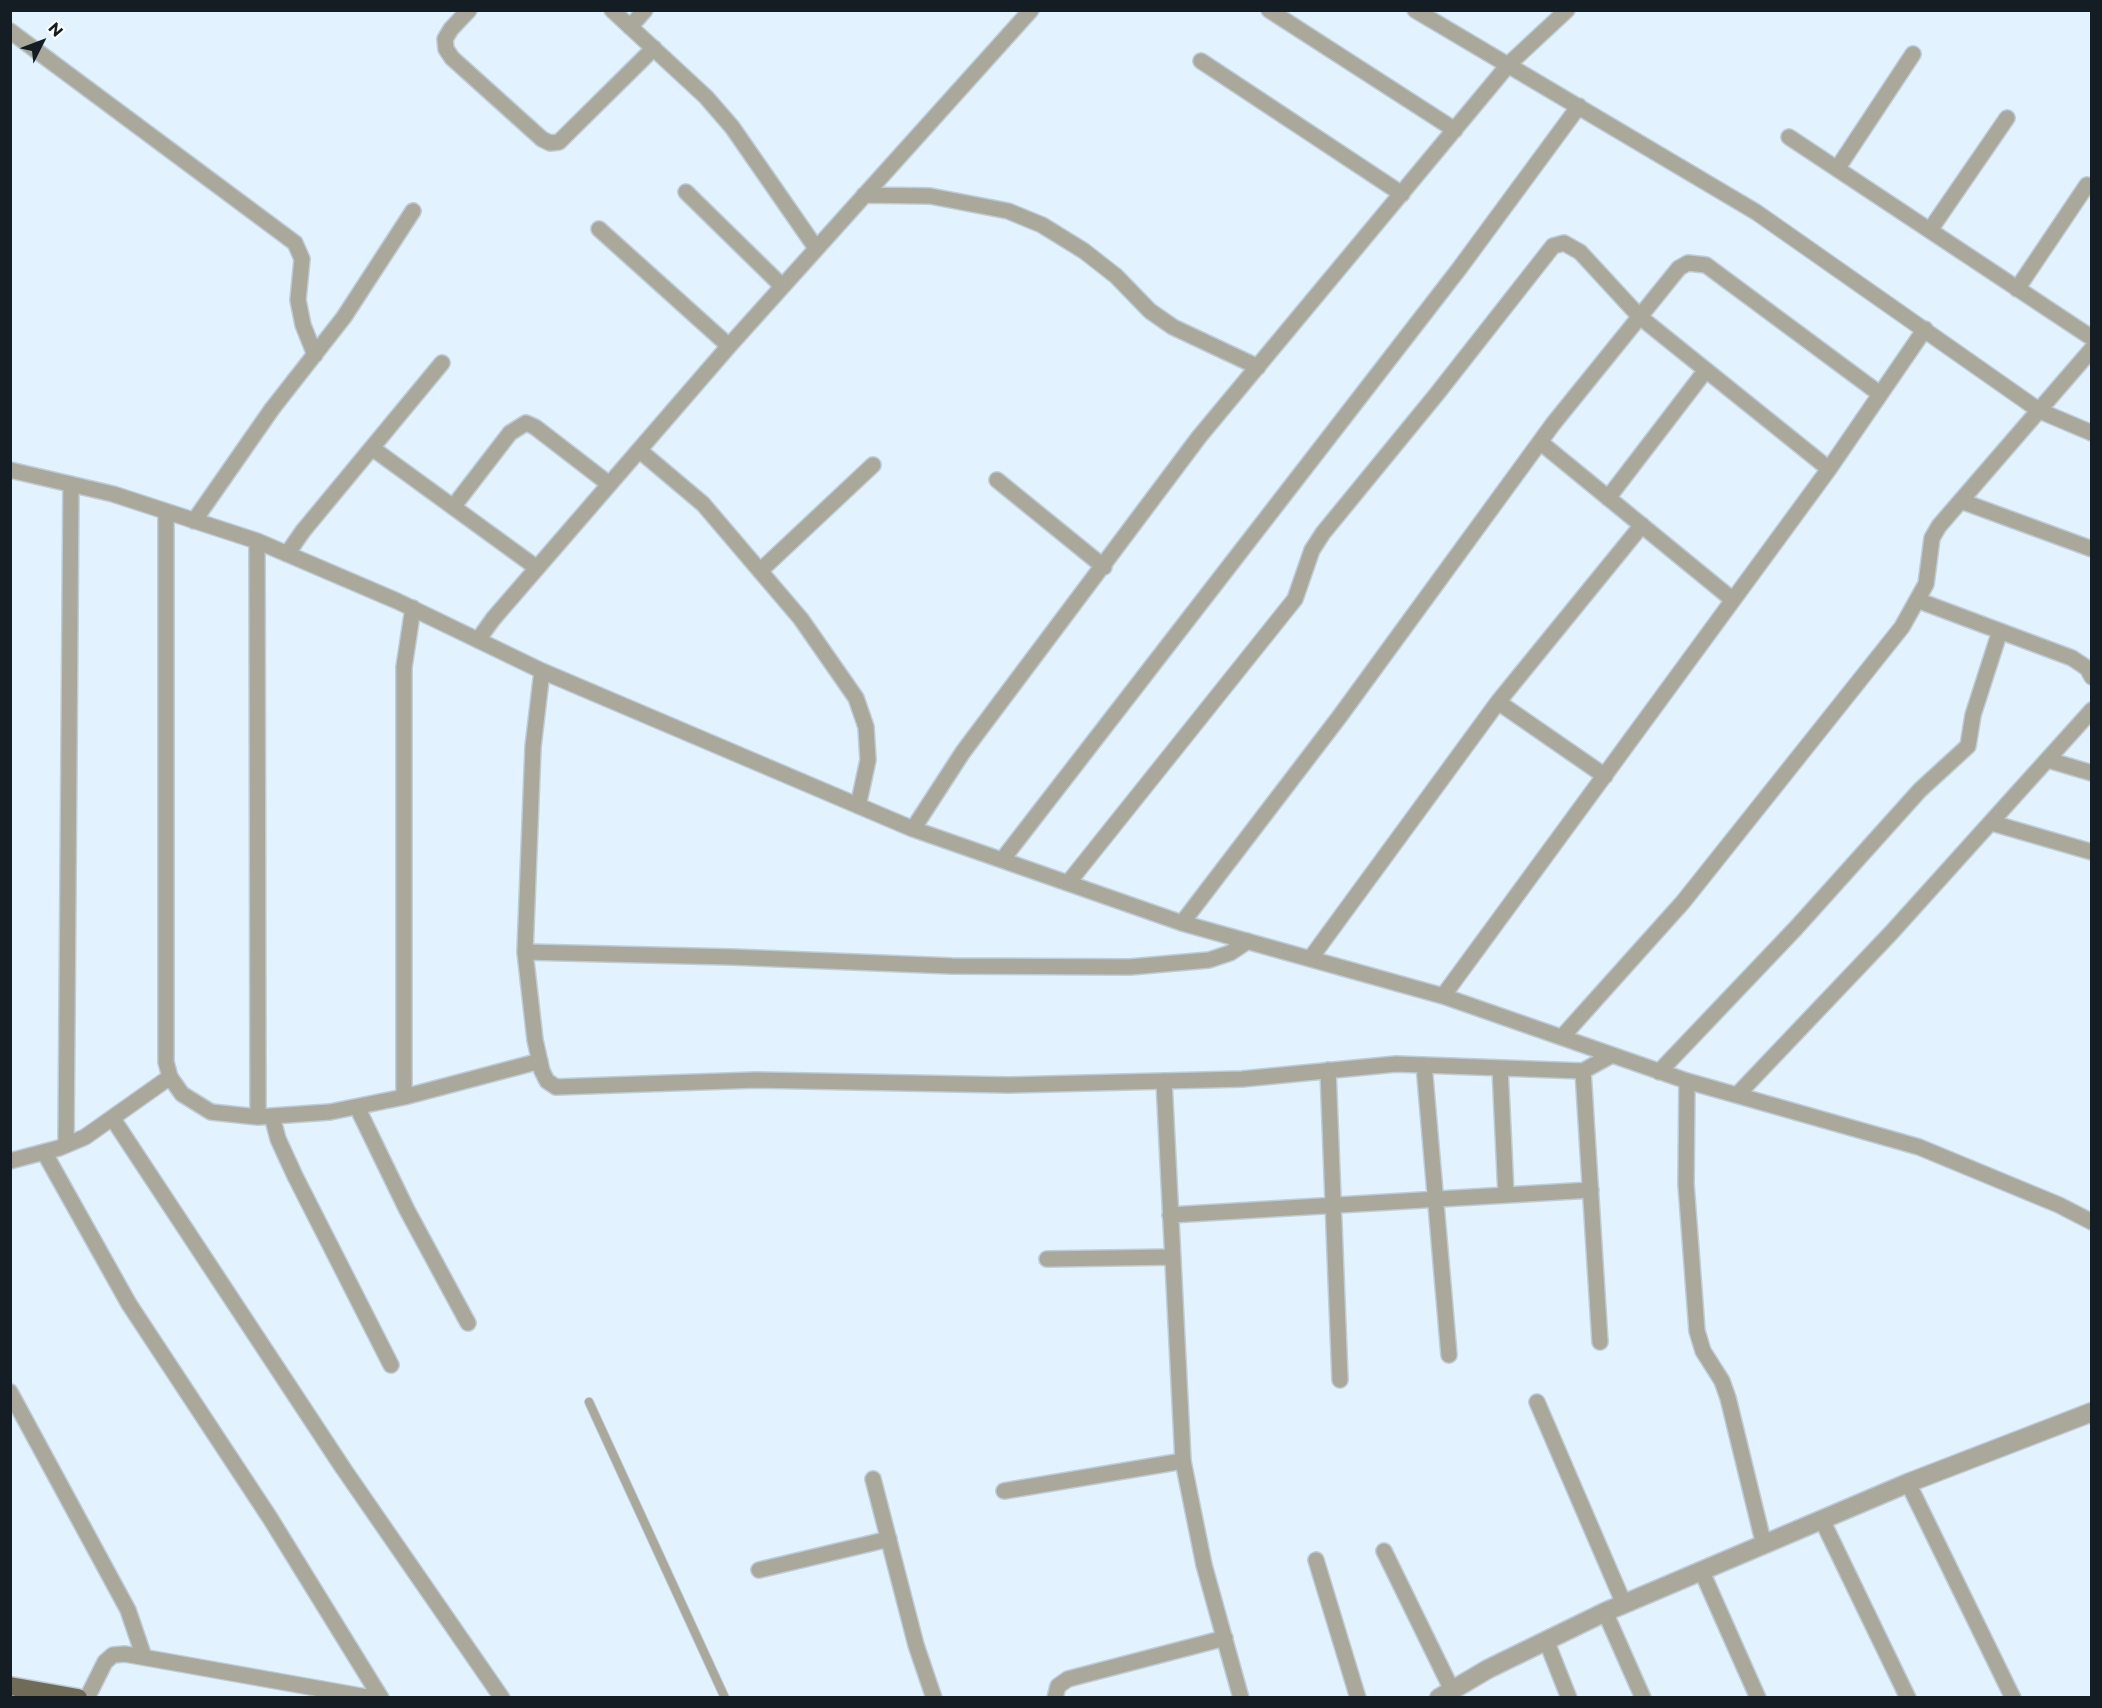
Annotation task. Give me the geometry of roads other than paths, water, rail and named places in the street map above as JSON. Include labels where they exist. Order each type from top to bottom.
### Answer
[{"type":"main road","points":[[10,1686],[78,1698]]},
{"type":"street","points":[[469,10],[445,39],[446,49],[452,58],[542,139],[550,143],[559,142],[654,48]]},
{"type":"street","points":[[612,10],[706,97],[732,127],[816,248]]},
{"type":"street","points":[[630,27],[645,10]]},
{"type":"street","points":[[478,640],[537,568],[729,346],[1031,10]]},
{"type":"street","points":[[1269,10],[1455,130]]},
{"type":"street","points":[[1415,10],[1756,212],[2040,411],[2091,433]]},
{"type":"street","points":[[913,829],[963,752],[1200,437],[1509,64],[1568,10]]},
{"type":"street","points":[[10,31],[295,243],[302,259],[298,300],[303,325],[315,355]]},
{"type":"street","points":[[1837,169],[1913,54]]},
{"type":"street","points":[[1201,61],[1402,194]]},
{"type":"street","points":[[1002,860],[1459,269],[1578,106]]},
{"type":"street","points":[[1930,230],[2007,118]]},
{"type":"street","points":[[1790,137],[2091,338]]},
{"type":"street","points":[[2018,289],[2087,185]]},
{"type":"street","points":[[686,192],[782,286]]},
{"type":"street","points":[[864,195],[930,196],[1008,211],[1042,225],[1092,257],[1116,276],[1150,311],[1173,327],[1258,367]]},
{"type":"street","points":[[194,521],[272,409],[344,317],[413,211]]},
{"type":"street","points":[[598,229],[729,346]]},
{"type":"street","points":[[1068,883],[1295,599],[1312,550],[1323,533],[1553,246],[1564,243],[1573,245],[1640,316],[1829,469]]},
{"type":"street","points":[[1182,923],[1340,716],[1540,442],[1679,268],[1688,262],[1706,265],[1880,394]]},
{"type":"street","points":[[1443,996],[1829,469],[1924,329]]},
{"type":"street","points":[[1562,1037],[1683,902],[1755,809],[1870,670],[1902,627],[1926,584],[1932,538],[2091,349]]},
{"type":"street","points":[[287,554],[303,531],[442,363]]},
{"type":"street","points":[[1608,498],[1706,370]]},
{"type":"street","points":[[453,507],[510,433],[526,423],[535,427],[609,484]]},
{"type":"street","points":[[1540,442],[1733,600]]},
{"type":"street","points":[[372,448],[537,568]]},
{"type":"street","points":[[639,450],[703,504],[801,619],[856,698],[866,727],[868,760],[858,806]]},
{"type":"street","points":[[760,571],[873,465]]},
{"type":"street","points":[[10,470],[71,484],[257,541],[413,608],[542,671],[913,829],[1182,923],[1443,996],[1687,1081],[1919,1147],[2059,1205],[2091,1221]]},
{"type":"street","points":[[997,480],[1104,567]]},
{"type":"street","points":[[66,1145],[71,484]]},
{"type":"street","points":[[1961,501],[2091,549]]},
{"type":"street","points":[[166,512],[166,1062],[170,1077],[182,1094],[211,1112],[265,1116],[330,1112],[357,1107],[540,1061]]},
{"type":"street","points":[[1310,959],[1498,702],[1642,525]]},
{"type":"street","points":[[257,541],[265,1116],[391,1365]]},
{"type":"street","points":[[1917,600],[2072,658],[2087,668],[2091,677]]},
{"type":"street","points":[[404,1097],[404,667],[413,608]]},
{"type":"street","points":[[1659,1072],[1796,928],[1920,790],[1968,746],[1973,715],[2000,631]]},
{"type":"street","points":[[542,671],[533,747],[525,952],[540,1061],[547,1081],[556,1087],[756,1080],[1009,1085],[1164,1081],[1242,1078],[1379,1065],[1583,1071],[1612,1055]]},
{"type":"street","points":[[1498,702],[1605,776]]},
{"type":"street","points":[[1737,1094],[1992,823],[2091,710]]},
{"type":"street","points":[[2048,760],[2091,773]]},
{"type":"street","points":[[1992,823],[2091,852]]},
{"type":"street","points":[[525,952],[952,966],[1130,967],[1209,960],[1230,953],[1248,941]]},
{"type":"street","points":[[1424,1065],[1449,1355]]},
{"type":"street","points":[[1500,1068],[1506,1195]]},
{"type":"street","points":[[1328,1070],[1331,1205],[1340,1380]]},
{"type":"street","points":[[1583,1071],[1600,1342]]},
{"type":"street","points":[[10,1161],[66,1145],[113,1119],[170,1077]]},
{"type":"street","points":[[1164,1081],[1183,1461],[1204,1565],[1241,1698]]},
{"type":"street","points":[[1687,1081],[1686,1184],[1697,1331],[1703,1351],[1722,1381],[1728,1398],[1764,1545]]},
{"type":"street","points":[[357,1107],[396,1190],[468,1323]]},
{"type":"street","points":[[113,1119],[343,1468],[502,1698]]},
{"type":"street","points":[[44,1152],[129,1304],[270,1518],[381,1698]]},
{"type":"street","points":[[1170,1215],[1591,1190]]},
{"type":"street","points":[[1047,1259],[1173,1257]]},
{"type":"street","points":[[10,1392],[128,1610],[144,1657]]},
{"type":"street","points":[[1537,1402],[1624,1604]]},
{"type":"street","points":[[1384,1551],[1445,1694],[1546,1640],[1605,1612],[1908,1483],[2091,1412]]},
{"type":"street","points":[[1004,1491],[1183,1461]]},
{"type":"street","points":[[873,1479],[916,1645],[934,1698]]},
{"type":"street","points":[[1908,1483],[2013,1698]]},
{"type":"street","points":[[1822,1520],[1908,1698]]},
{"type":"street","points":[[759,1570],[889,1539]]},
{"type":"street","points":[[1316,1560],[1358,1698]]},
{"type":"street","points":[[1702,1572],[1758,1698]]},
{"type":"street","points":[[1605,1612],[1643,1698]]},
{"type":"street","points":[[1055,1698],[1058,1686],[1068,1679],[1225,1638]]},
{"type":"street","points":[[1546,1640],[1569,1698]]},
{"type":"street","points":[[87,1698],[97,1673],[113,1655],[125,1654],[310,1692],[372,1698]]},
{"type":"lane","points":[[589,1402],[725,1698]]}]
